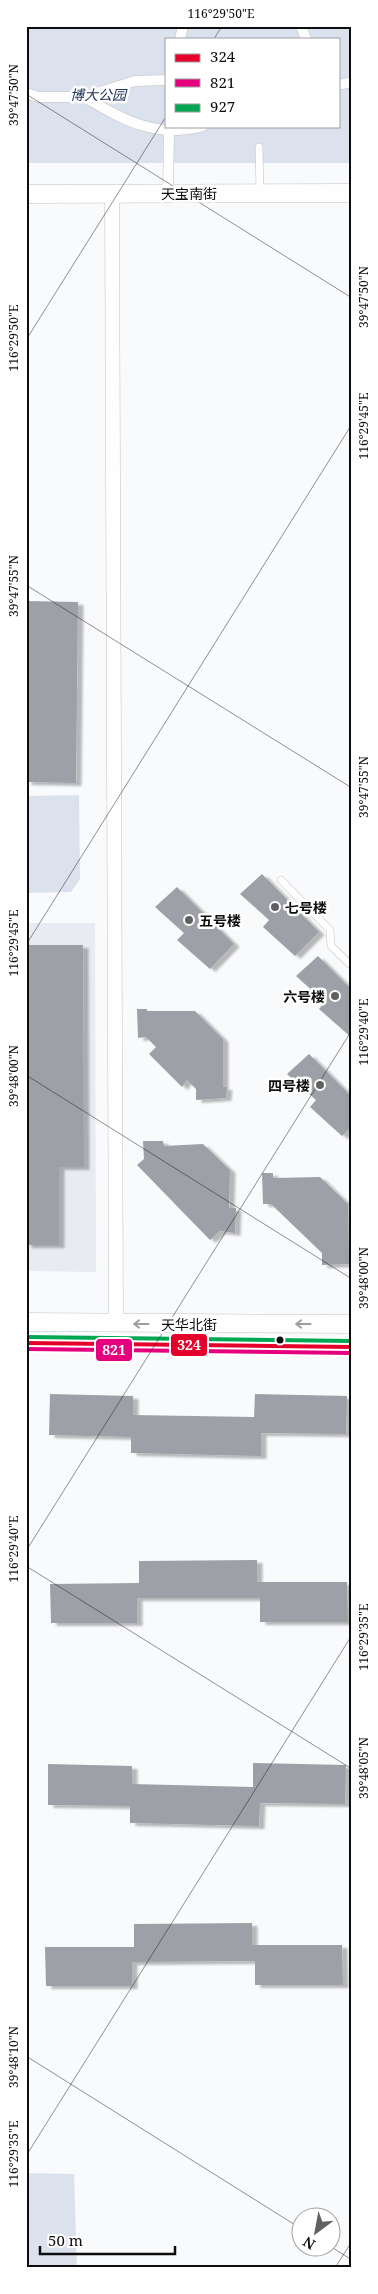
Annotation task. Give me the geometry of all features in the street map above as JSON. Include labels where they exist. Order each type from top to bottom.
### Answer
[{"type":"street","points":[[301,26],[306,38]]},
{"type":"street","points":[[26,93],[38,96],[84,97],[135,81],[165,80]]},
{"type":"street","points":[[84,97],[124,120],[146,127],[169,131],[189,128]]},
{"type":"street","points":[[168,193],[169,131]]},
{"type":"street","name":"天宝南街","points":[[26,194],[352,193]]},
{"type":"street","points":[[112,194],[116,1324]]},
{"type":"street","name":"天华北街","points":[[26,1322],[352,1324]]},
{"type":"street","name":"天华北街","points":[[26,1343],[352,1347]]},
{"type":"lane","points":[[259,147],[260,193]]},
{"type":"lane","points":[[280,880],[330,930],[331,946],[352,966]]},
{"type":"shaded area","points":[[26,923],[95,923],[96,1272],[26,1271]]},
{"type":"green space","name":"博大公园","points":[[26,26],[352,26],[352,163],[26,163]]},
{"type":"green space","points":[[79,795],[80,879],[71,892],[26,893],[26,796]]},
{"type":"green space","points":[[26,2173],[74,2174],[77,2268],[26,2268]]},
{"type":"building","points":[[26,601],[78,602],[76,783],[26,782]]},
{"type":"building","name":"七号楼","points":[[262,874],[319,932],[295,956],[263,927],[269,920],[240,894]]},
{"type":"building","name":"五号楼","points":[[177,887],[234,944],[210,969],[177,940],[184,933],[155,907]]},
{"type":"building","points":[[26,945],[83,945],[84,1167],[59,1167],[59,1245],[26,1245]]},
{"type":"building","name":"六号楼","points":[[318,956],[352,990],[352,1038],[319,1009],[325,1002],[296,976]]},
{"type":"building","points":[[137,1009],[147,1009],[147,1011],[195,1011],[223,1039],[223,1087],[227,1087],[226,1098],[196,1100],[196,1089],[187,1080],[182,1087],[149,1054],[156,1047],[146,1037],[138,1038]]},
{"type":"building","name":"四号楼","points":[[309,1054],[352,1097],[352,1126],[342,1136],[310,1107],[316,1100],[287,1074]]},
{"type":"building","points":[[143,1141],[163,1141],[164,1146],[203,1144],[230,1170],[229,1208],[236,1208],[235,1233],[220,1231],[210,1240],[137,1165],[144,1159]]},
{"type":"building","points":[[262,1173],[273,1173],[273,1178],[320,1177],[348,1204],[349,1253],[352,1252],[352,1264],[322,1265],[322,1253],[271,1204],[263,1204]]},
{"type":"building","points":[[50,1394],[133,1396],[133,1415],[254,1417],[255,1394],[347,1396],[346,1434],[261,1433],[261,1456],[131,1453],[131,1437],[49,1435]]},
{"type":"building","points":[[257,1560],[257,1582],[347,1582],[348,1622],[260,1622],[260,1598],[137,1598],[137,1623],[51,1623],[50,1584],[139,1583],[139,1561]]},
{"type":"building","points":[[253,1763],[346,1765],[345,1804],[260,1803],[259,1826],[130,1823],[130,1806],[48,1805],[48,1764],[132,1766],[132,1784],[253,1787]]},
{"type":"building","points":[[252,1923],[252,1945],[342,1945],[343,1985],[255,1985],[255,1961],[132,1962],[132,1986],[46,1986],[45,1947],[134,1947],[134,1924]]},
{"type":"transit line","name":"927","points":[[26,1337],[352,1341]]},
{"type":"transit line","name":"324","points":[[26,1343],[352,1347]]},
{"type":"transit line","name":"821","points":[[26,1349],[352,1353]]},
{"type":"place","name":"七号楼","points":[[275,907]]},
{"type":"place","name":"五号楼","points":[[189,920]]},
{"type":"place","name":"六号楼","points":[[335,996]]},
{"type":"place","name":"四号楼","points":[[320,1085]]}]
